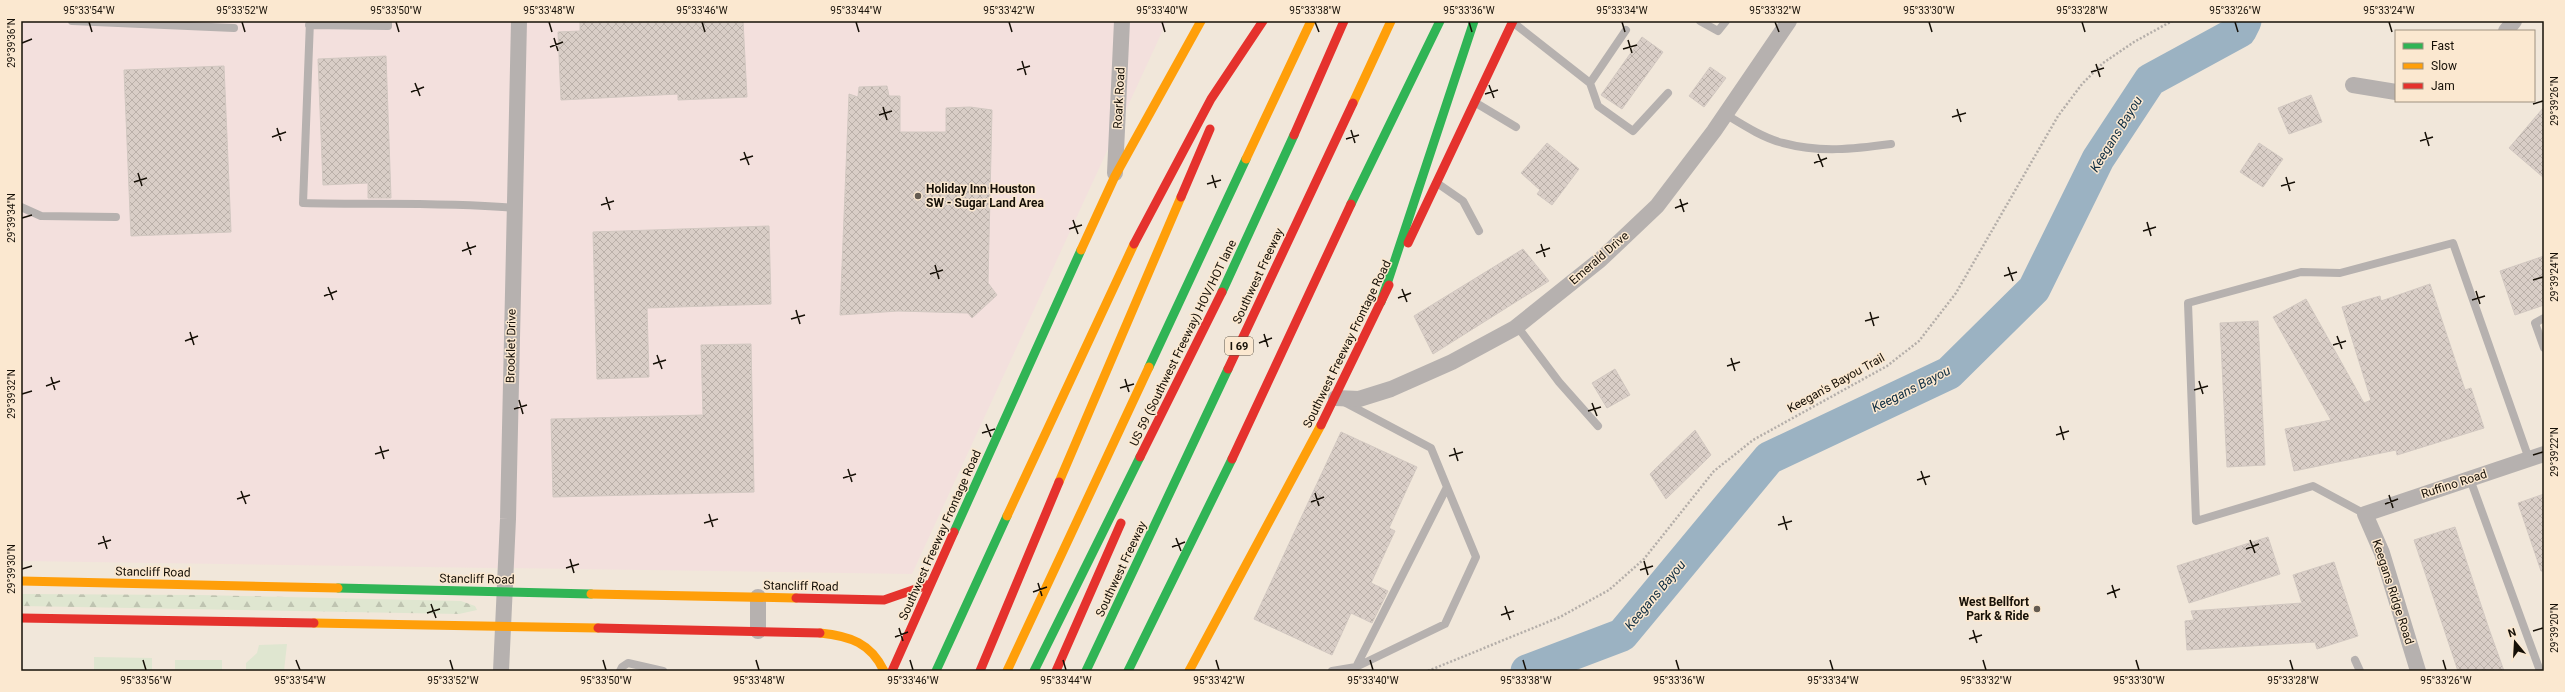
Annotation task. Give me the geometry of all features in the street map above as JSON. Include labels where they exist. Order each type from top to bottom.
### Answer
[{"type":"main road","name":"Southwest Freeway Frontage Road","points":[[892,671],[1115,176],[1201,21]]},
{"type":"main road","points":[[1224,98],[1257,21]]},
{"type":"main road","points":[[936,671],[1118,275],[1211,99],[1263,21]]},
{"type":"main road","points":[[1008,671],[1311,21]]},
{"type":"main road","name":"US 59 (Southwest Freeway) HOV/HOT lane","points":[[1034,671],[1078,576],[1182,374],[1241,252],[1344,21]]},
{"type":"main road","name":"Southwest Freeway","points":[[1086,671],[1391,21]]},
{"type":"main road","points":[[1128,671],[1180,567],[1409,81],[1440,21]]},
{"type":"main road","points":[[1381,302],[1474,21]]},
{"type":"main road","name":"Southwest Freeway Frontage Road","points":[[1189,671],[1336,398],[1475,102],[1505,39],[1515,22]]},
{"type":"main road","points":[[980,671],[1117,344],[1214,120]]},
{"type":"main road","points":[[1146,468],[1182,374]]},
{"type":"main road","points":[[1056,671],[1127,510]]},
{"type":"main road","name":"Stancliff Road","points":[[21,581],[884,600],[930,584]]},
{"type":"main road","points":[[21,618],[812,632],[847,636],[866,645],[880,659],[884,671]]},
{"type":"street","name":"Brooklet Drive","points":[[501,671],[505,592],[515,208],[518,21]]},
{"type":"street","name":"Roark Road","points":[[1115,176],[1122,21]]},
{"type":"street","name":"Emerald Drive","points":[[1336,398],[1359,399],[1391,389],[1452,362],[1518,326],[1600,260],[1657,206],[1725,114],[1789,21]]},
{"type":"street","points":[[2507,30],[2514,21]]},
{"type":"street","points":[[2353,85],[2395,92]]},
{"type":"street","name":"Ruffino Road","points":[[2365,514],[2537,456]]},
{"type":"street","name":"Keegans Ridge Road","points":[[2365,514],[2382,553],[2418,671]]},
{"type":"street","points":[[758,597],[758,631]]},
{"type":"lane","points":[[72,21],[203,24],[234,28]]},
{"type":"lane","points":[[388,21],[388,26],[310,23],[303,203],[398,206],[463,203],[515,208]]},
{"type":"lane","points":[[1700,21],[1718,31],[1726,21]]},
{"type":"lane","points":[[1515,22],[1590,83],[1598,106],[1633,131],[1668,93]]},
{"type":"lane","points":[[1590,83],[1626,30]]},
{"type":"lane","points":[[1475,102],[1516,127]]},
{"type":"lane","points":[[1725,114],[1762,135],[1783,143],[1840,151],[1891,144]]},
{"type":"lane","points":[[1437,183],[1463,201],[1480,231]]},
{"type":"lane","points":[[21,207],[41,216],[116,217]]},
{"type":"lane","points":[[2365,514],[2313,486],[2196,520],[2188,303],[2301,272],[2340,273],[2453,243],[2537,456]]},
{"type":"lane","points":[[2544,318],[2535,323],[2544,348]]},
{"type":"lane","points":[[1518,326],[1559,382],[1598,426]]},
{"type":"lane","points":[[1332,671],[1356,667],[1446,624],[1476,557],[1431,448],[1336,398]]},
{"type":"lane","points":[[2470,479],[2540,671]]},
{"type":"lane","points":[[1356,667],[1447,487]]},
{"type":"lane","points":[[2355,660],[2360,671]]},
{"type":"lane","points":[[620,671],[622,667],[628,663],[636,663],[662,671]]},
{"type":"path","name":"Keegan's Bayou Trail","points":[[1428,671],[1560,617],[1609,590],[1644,559],[1714,471],[1754,440],[1888,366],[1919,341],[1956,293],[2058,116],[2082,84],[2110,59],[2172,21]]},
{"type":"shaded area","points":[[21,21],[1167,21],[912,574],[21,561]]},
{"type":"green space","points":[[21,594],[200,595],[461,601],[475,606],[477,610],[459,614],[21,606]]},
{"type":"green space","points":[[287,644],[284,671],[246,671],[246,663],[257,653],[259,645]]},
{"type":"green space","points":[[94,657],[152,658],[152,671],[94,671]]},
{"type":"green space","points":[[175,660],[222,660],[222,671],[175,671]]},
{"type":"building","points":[[580,21],[743,21],[747,97],[678,100],[678,94],[561,100],[558,32],[580,31]]},
{"type":"building","points":[[1642,37],[1663,52],[1622,109],[1601,95]]},
{"type":"building","points":[[386,56],[391,198],[368,198],[368,183],[323,185],[318,59]]},
{"type":"building","points":[[224,66],[231,232],[131,236],[124,70]]},
{"type":"building","points":[[1710,67],[1726,78],[1704,107],[1689,96]]},
{"type":"building","name":"Holiday Inn Houston SW - Sugar Land Area","points":[[887,86],[889,96],[900,96],[900,132],[946,132],[946,108],[970,107],[992,110],[988,283],[997,295],[972,318],[968,313],[898,311],[840,315],[849,94],[858,97],[859,87]]},
{"type":"building","points":[[2311,95],[2322,122],[2289,134],[2278,108]]},
{"type":"building","points":[[2544,107],[2544,178],[2509,148]]},
{"type":"building","points":[[1547,143],[1579,169],[1552,205],[1537,194],[1540,190],[1521,173]]},
{"type":"building","points":[[2259,143],[2283,159],[2263,187],[2240,172]]},
{"type":"building","points":[[769,226],[771,304],[647,308],[649,377],[597,379],[593,232]]},
{"type":"building","points":[[1523,249],[1549,281],[1433,354],[1414,316]]},
{"type":"building","points":[[2544,256],[2544,305],[2515,315],[2500,271]]},
{"type":"building","points":[[2430,284],[2465,390],[2471,388],[2484,428],[2397,455],[2396,450],[2294,471],[2285,429],[2331,420],[2273,317],[2306,299],[2364,403],[2371,400],[2342,307],[2380,296],[2381,301]]},
{"type":"building","points":[[2258,321],[2265,465],[2227,467],[2220,323]]},
{"type":"building","points":[[751,344],[754,492],[553,497],[551,419],[703,415],[701,345]]},
{"type":"building","points":[[1615,369],[1630,395],[1607,408],[1592,383]]},
{"type":"building","points":[[1695,430],[1711,455],[1666,499],[1650,474]]},
{"type":"building","points":[[1341,432],[1417,467],[1389,528],[1395,531],[1371,583],[1388,591],[1372,623],[1351,613],[1332,655],[1254,619]]},
{"type":"building","points":[[2544,494],[2544,571],[2541,571],[2518,503]]},
{"type":"building","points":[[2455,527],[2504,671],[2458,671],[2414,540]]},
{"type":"building","points":[[2268,537],[2280,574],[2189,603],[2177,566]]},
{"type":"building","points":[[2334,562],[2358,636],[2317,649],[2315,642],[2187,650],[2185,621],[2194,620],[2191,611],[2302,603],[2293,575]]},
{"type":"waterway","name":"Keegans Bayou","points":[[1527,671],[1622,635],[1769,458],[1949,373],[2034,289],[2098,159],[2150,80],[2240,31],[2245,21]]},
{"type":"traffic: fast","points":[[1351,204],[1440,21]]},
{"type":"traffic: fast","points":[[1381,302],[1474,21]]},
{"type":"traffic: fast","points":[[1222,292],[1294,135]]},
{"type":"traffic: fast","points":[[1149,367],[1246,159]]},
{"type":"traffic: fast","points":[[954,532],[1081,250]]},
{"type":"traffic: fast","points":[[1086,671],[1228,369]]},
{"type":"traffic: fast","points":[[1034,671],[1140,457]]},
{"type":"traffic: fast","points":[[1128,671],[1232,459]]},
{"type":"traffic: fast","points":[[936,671],[1007,516]]},
{"type":"traffic: fast","points":[[338,588],[591,594]]},
{"type":"traffic: slow","points":[[1081,250],[1115,176],[1201,21]]},
{"type":"traffic: slow","points":[[1246,159],[1311,21]]},
{"type":"traffic: slow","points":[[1353,103],[1391,21]]},
{"type":"traffic: slow","points":[[1059,482],[1181,197]]},
{"type":"traffic: slow","points":[[1007,516],[1134,244]]},
{"type":"traffic: slow","points":[[1007,671],[1149,367]]},
{"type":"traffic: slow","points":[[1189,671],[1321,425]]},
{"type":"traffic: slow","points":[[21,581],[338,588]]},
{"type":"traffic: slow","points":[[591,594],[796,598]]},
{"type":"traffic: slow","points":[[314,623],[598,628]]},
{"type":"traffic: slow","points":[[820,633],[841,636],[866,647],[879,661],[884,671]]},
{"type":"traffic: jam","points":[[1134,244],[1211,99],[1263,21]]},
{"type":"traffic: jam","points":[[1294,135],[1344,21]]},
{"type":"traffic: jam","points":[[1408,243],[1513,21]]},
{"type":"traffic: jam","points":[[1228,369],[1353,103]]},
{"type":"traffic: jam","points":[[1181,197],[1210,129]]},
{"type":"traffic: jam","points":[[1232,459],[1351,204]]},
{"type":"traffic: jam","points":[[1321,425],[1389,285]]},
{"type":"traffic: jam","points":[[1140,457],[1222,292]]},
{"type":"traffic: jam","points":[[980,671],[1059,482]]},
{"type":"traffic: jam","points":[[1056,671],[1121,523]]},
{"type":"traffic: jam","points":[[892,671],[954,532]]},
{"type":"traffic: jam","points":[[796,598],[884,600],[930,584]]},
{"type":"traffic: jam","points":[[21,618],[314,623]]},
{"type":"traffic: jam","points":[[598,628],[820,633]]},
{"type":"place","name":"Holiday Inn Houston SW - Sugar Land Area","points":[[918,196]]},
{"type":"place","name":"West Bellfort Park & Ride","points":[[2037,609]]}]
